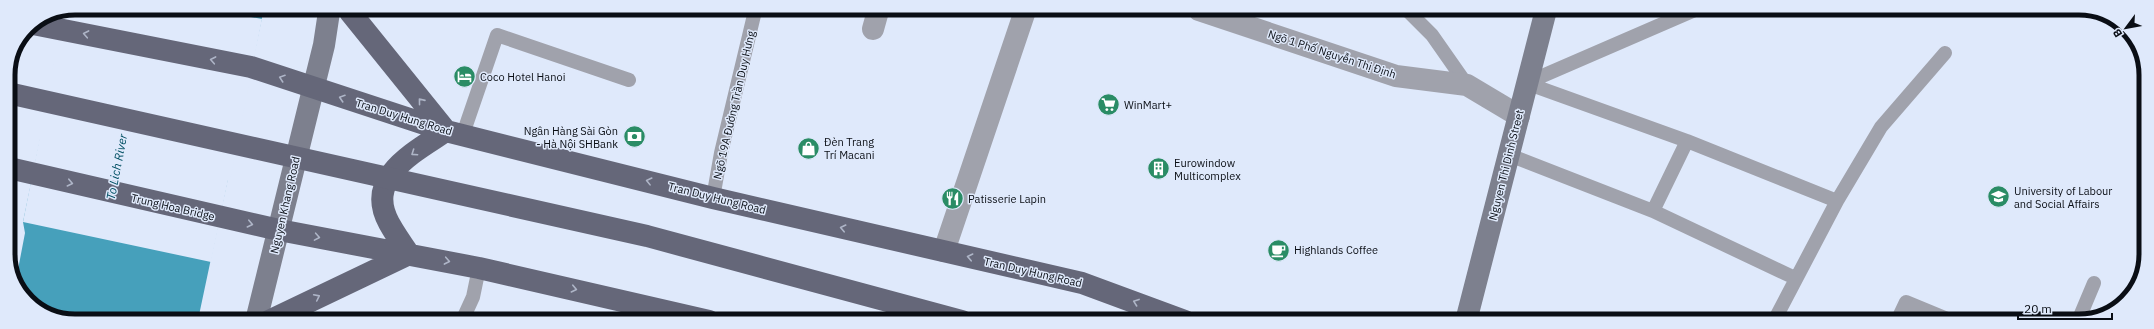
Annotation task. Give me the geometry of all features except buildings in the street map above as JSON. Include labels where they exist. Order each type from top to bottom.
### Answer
[{"type":"main road","points":[[353,15],[454,132],[405,158],[388,176],[383,190],[383,205],[388,222],[409,254]]},
{"type":"main road","name":"Tran Duy Hung Road","points":[[42,25],[251,68],[454,132],[713,198],[1082,283],[1166,314]]},
{"type":"main road","points":[[15,95],[647,236],[936,314]]},
{"type":"main road","name":"Trung Hoa Bridge","points":[[15,170],[279,230]]},
{"type":"main road","points":[[279,230],[479,268],[654,314]]},
{"type":"main road","points":[[282,314],[409,254]]},
{"type":"street","name":"Nguyen Khang Road","points":[[258,314],[312,88],[324,45],[328,15]]},
{"type":"street","points":[[944,251],[1023,15]]},
{"type":"street","name":"Ngõ 1 Phố Nguyễn Thị Định","points":[[1214,15],[1396,76],[1467,85]]},
{"type":"street","name":"Nguyen Thi Dinh Street","points":[[1468,314],[1510,155],[1526,82],[1545,15]]},
{"type":"street","points":[[1467,85],[1519,116]]},
{"type":"lane","name":"Ngõ 19A Đường Trần Duy Hưng","points":[[713,198],[754,15]]},
{"type":"lane","points":[[1412,15],[1432,35],[1467,85]]},
{"type":"lane","points":[[1526,82],[1683,15]]},
{"type":"lane","points":[[454,132],[497,35],[629,80]]},
{"type":"lane","points":[[1777,314],[1795,278],[1837,201],[1881,127],[1945,54]]},
{"type":"lane","points":[[1526,82],[1687,141],[1837,201]]},
{"type":"lane","points":[[1653,211],[1687,141]]},
{"type":"lane","points":[[1510,155],[1653,211],[1795,278]]},
{"type":"lane","points":[[465,314],[473,297],[479,268]]},
{"type":"lane","points":[[2081,314],[2094,283]]},
{"type":"lane","points":[[1900,314],[1906,302],[1935,314]]},
{"type":"water","name":"To Lich River","points":[[263,15],[199,314],[75,314],[59,312],[48,308],[38,302],[27,291],[18,273],[25,233],[23,222],[65,16]]},
{"type":"pier","points":[[241,15],[262,19],[230,180],[228,180],[211,262],[23,222],[40,136],[38,136],[64,16]]},
{"type":"place","name":"Coco Hotel Hanoi","points":[[465,77]]},
{"type":"place","name":"WinMart+","points":[[1108,105]]},
{"type":"place","name":"Ngân Hàng Sài Gòn - Hà Nội SHBank","points":[[634,137]]},
{"type":"place","name":"Đèn Trang Trí Macani","points":[[809,148]]},
{"type":"place","name":"Eurowindow Multicomplex","points":[[1159,169]]},
{"type":"place","name":"University of Labour and Social Affairs","points":[[1998,197]]},
{"type":"place","name":"Patisserie Lapin","points":[[953,199]]},
{"type":"place","name":"Highlands Coffee","points":[[1279,250]]}]
